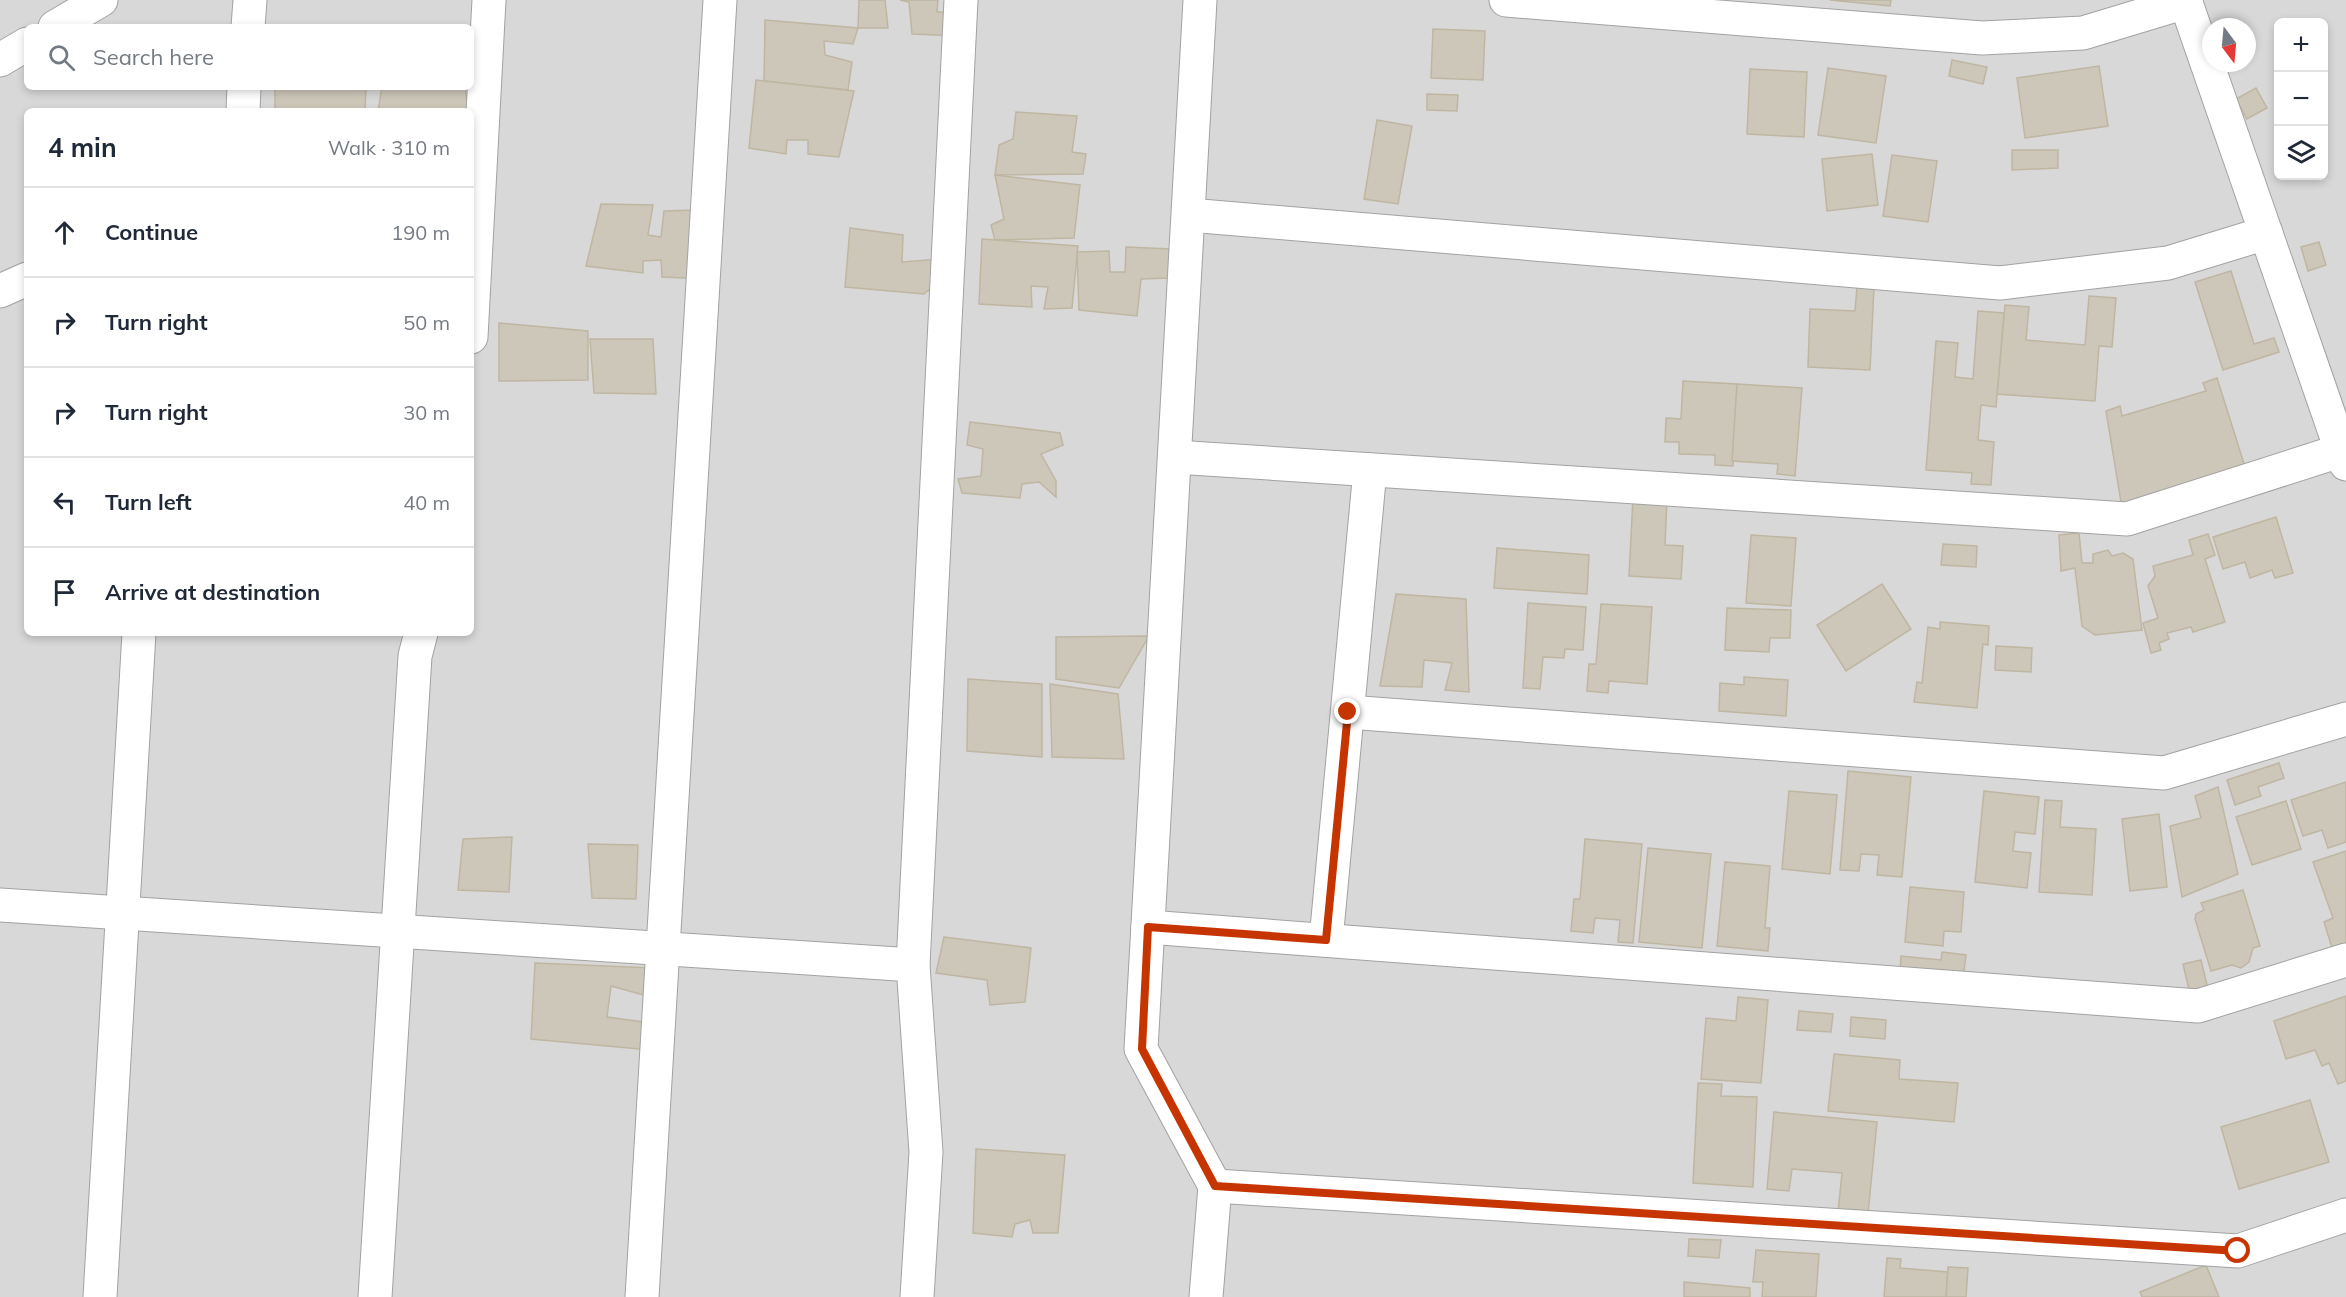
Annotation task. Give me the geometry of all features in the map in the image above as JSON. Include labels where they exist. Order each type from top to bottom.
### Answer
[{"type":"street","points":[[60,24],[101,0]]},
{"type":"street","points":[[248,24],[250,0]]},
{"type":"street","points":[[474,281],[489,0]]},
{"type":"street","points":[[642,1297],[720,0]]},
{"type":"street","points":[[917,1297],[926,1152],[913,965],[961,0]]},
{"type":"street","points":[[1200,0],[1142,1049],[1215,1186],[1206,1297]]},
{"type":"street","points":[[1175,457],[2127,519],[2345,454],[2185,1],[2083,33],[1982,38],[1506,0]]},
{"type":"street","points":[[0,60],[24,46]]},
{"type":"street","points":[[243,108],[244,90]]},
{"type":"street","points":[[1189,215],[2000,284],[2168,263],[2266,233]]},
{"type":"street","points":[[0,291],[24,280]]},
{"type":"street","points":[[1326,940],[1370,470]]},
{"type":"street","points":[[100,1297],[139,636]]},
{"type":"street","points":[[375,1297],[415,656],[420,636]]},
{"type":"street","points":[[1348,712],[2164,773],[2346,719]]},
{"type":"street","points":[[0,906],[913,965]]},
{"type":"street","points":[[1148,927],[2198,1006],[2346,960]]},
{"type":"street","points":[[1215,1186],[2238,1251],[2346,1215]]},
{"type":"shaded area","points":[[0,0],[2346,0],[2346,1297],[0,1297]]},
{"type":"building","points":[[859,0],[885,0],[888,28],[858,28]]},
{"type":"building","points":[[900,0],[938,0],[937,12],[954,12],[959,36],[912,34],[909,2]]},
{"type":"building","points":[[1830,0],[1891,0],[1890,6]]},
{"type":"building","points":[[765,20],[858,28],[853,44],[824,41],[825,55],[852,62],[848,90],[764,81]]},
{"type":"building","points":[[1433,29],[1485,31],[1483,80],[1431,78]]},
{"type":"building","points":[[1952,60],[1987,67],[1983,84],[1949,76]]},
{"type":"building","points":[[2099,66],[2108,126],[2025,138],[2017,78]]},
{"type":"building","points":[[1828,68],[1886,76],[1876,143],[1818,135]]},
{"type":"building","points":[[1750,69],[1807,72],[1804,137],[1747,134]]},
{"type":"building","points":[[756,80],[854,91],[839,157],[808,154],[808,140],[787,140],[786,154],[749,148]]},
{"type":"building","points":[[2256,88],[2267,108],[2247,119],[2236,99]]},
{"type":"building","points":[[275,90],[366,90],[365,108],[275,108]]},
{"type":"building","points":[[382,90],[465,90],[468,108],[378,108]]},
{"type":"building","points":[[1427,94],[1458,95],[1457,111],[1427,110]]},
{"type":"building","points":[[1016,112],[1077,116],[1072,152],[1086,154],[1083,174],[995,175],[999,145],[1013,139]]},
{"type":"building","points":[[1377,120],[1412,126],[1398,204],[1364,199]]},
{"type":"building","points":[[2012,150],[2058,150],[2058,168],[2012,170]]},
{"type":"building","points":[[1872,154],[1878,205],[1827,211],[1822,159]]},
{"type":"building","points":[[1892,155],[1937,161],[1928,222],[1883,216]]},
{"type":"building","points":[[995,175],[1080,185],[1074,238],[995,240],[991,225],[1004,219]]},
{"type":"building","points":[[601,204],[653,205],[648,235],[661,237],[664,211],[695,210],[704,279],[662,277],[661,260],[643,261],[643,273],[586,266]]},
{"type":"building","points":[[850,228],[903,235],[902,262],[940,259],[938,282],[924,294],[845,287]]},
{"type":"building","points":[[982,239],[1078,246],[1072,308],[1044,309],[1048,287],[1031,286],[1032,307],[979,304]]},
{"type":"building","points":[[2319,242],[2326,265],[2308,271],[2301,247]]},
{"type":"building","points":[[1126,247],[1172,249],[1170,278],[1141,279],[1137,316],[1079,310],[1077,252],[1109,251],[1110,272],[1125,272]]},
{"type":"building","points":[[2231,271],[2254,344],[2274,338],[2279,352],[2223,370],[2195,282]]},
{"type":"building","points":[[1857,287],[1874,287],[1870,370],[1808,367],[1810,309],[1855,311]]},
{"type":"building","points":[[2089,296],[2116,298],[2112,347],[2099,346],[2095,401],[1997,394],[2005,305],[2029,307],[2026,340],[2085,345]]},
{"type":"building","points":[[1978,311],[2004,313],[1996,407],[1981,405],[1978,440],[1994,442],[1991,485],[1971,484],[1972,473],[1926,470],[1936,341],[1958,343],[1955,377],[1973,379]]},
{"type":"building","points":[[499,323],[588,331],[588,380],[499,381]]},
{"type":"building","points":[[590,339],[653,339],[656,394],[594,393]]},
{"type":"building","points":[[2217,378],[2246,470],[2122,508],[2106,411],[2120,406],[2122,416],[2206,391],[2203,383]]},
{"type":"building","points":[[1683,381],[1737,384],[1733,466],[1715,465],[1715,455],[1679,454],[1679,442],[1665,442],[1666,418],[1681,419]]},
{"type":"building","points":[[1737,384],[1802,388],[1795,476],[1777,474],[1778,464],[1732,461]]},
{"type":"building","points":[[970,422],[1060,433],[1063,445],[1041,454],[1056,481],[1056,497],[1039,482],[1022,484],[1020,498],[962,493],[958,479],[981,476],[983,449],[967,445]]},
{"type":"building","points":[[1633,497],[1667,500],[1665,545],[1683,546],[1681,579],[1629,576]]},
{"type":"building","points":[[2276,517],[2293,573],[2275,578],[2272,570],[2250,578],[2245,562],[2223,569],[2213,537]]},
{"type":"building","points":[[2079,533],[2082,563],[2093,563],[2093,554],[2108,550],[2112,556],[2123,553],[2133,559],[2142,630],[2095,635],[2082,626],[2075,568],[2061,571],[2059,535]]},
{"type":"building","points":[[2208,534],[2215,555],[2205,559],[2225,622],[2193,632],[2191,627],[2167,633],[2169,639],[2159,643],[2161,650],[2151,653],[2143,623],[2158,618],[2148,586],[2155,576],[2153,566],[2193,555],[2189,540]]},
{"type":"building","points":[[1751,535],[1796,538],[1791,606],[1746,603]]},
{"type":"building","points":[[1943,544],[1977,546],[1976,567],[1941,565]]},
{"type":"building","points":[[1497,548],[1589,555],[1587,594],[1494,588]]},
{"type":"building","points":[[1882,584],[1911,629],[1846,671],[1817,625]]},
{"type":"building","points":[[1396,594],[1466,599],[1469,692],[1445,690],[1452,663],[1424,660],[1422,687],[1380,686]]},
{"type":"building","points":[[1528,603],[1586,607],[1583,650],[1565,649],[1564,658],[1543,657],[1540,689],[1523,688]]},
{"type":"building","points":[[1601,604],[1652,607],[1647,684],[1609,681],[1608,693],[1587,691],[1589,664],[1596,664]]},
{"type":"building","points":[[1727,608],[1791,610],[1790,638],[1770,638],[1769,652],[1725,650]]},
{"type":"building","points":[[1940,622],[1989,626],[1988,645],[1983,644],[1977,708],[1914,702],[1917,682],[1922,683],[1928,627],[1940,629]]},
{"type":"building","points":[[1149,636],[1119,688],[1056,679],[1056,637]]},
{"type":"building","points":[[1996,646],[2032,648],[2031,672],[1995,670]]},
{"type":"building","points":[[1744,677],[1788,680],[1786,716],[1719,711],[1720,683],[1744,685]]},
{"type":"building","points":[[968,679],[1042,684],[1042,757],[967,751]]},
{"type":"building","points":[[1050,684],[1118,694],[1124,759],[1052,757]]},
{"type":"building","points":[[2279,763],[2284,778],[2258,787],[2261,796],[2235,805],[2227,780]]},
{"type":"building","points":[[1848,771],[1911,777],[1902,877],[1877,875],[1879,855],[1861,854],[1859,871],[1840,870]]},
{"type":"building","points":[[2346,782],[2346,842],[2328,848],[2322,830],[2303,836],[2291,800]]},
{"type":"building","points":[[2218,787],[2238,874],[2182,897],[2170,826],[2201,818],[2195,796]]},
{"type":"building","points":[[1789,791],[1837,795],[1830,874],[1782,869]]},
{"type":"building","points":[[1984,791],[2039,797],[2035,834],[2015,832],[2013,851],[2031,853],[2027,888],[1975,882]]},
{"type":"building","points":[[2045,800],[2062,801],[2060,827],[2096,829],[2092,895],[2039,892]]},
{"type":"building","points":[[2286,801],[2301,849],[2252,865],[2236,817]]},
{"type":"building","points":[[2159,814],[2167,887],[2130,891],[2122,819]]},
{"type":"building","points":[[512,837],[509,892],[458,890],[463,839]]},
{"type":"building","points":[[1585,839],[1642,844],[1633,943],[1618,942],[1620,920],[1595,918],[1593,933],[1571,931],[1574,899],[1580,899]]},
{"type":"building","points":[[588,844],[638,845],[636,899],[592,898]]},
{"type":"building","points":[[1648,848],[1711,854],[1702,948],[1639,942]]},
{"type":"building","points":[[2346,851],[2346,946],[2333,951],[2324,922],[2333,918],[2313,862]]},
{"type":"building","points":[[1725,862],[1770,866],[1765,928],[1770,928],[1768,951],[1717,946]]},
{"type":"building","points":[[1910,887],[1964,892],[1961,932],[1944,931],[1943,946],[1905,942]]},
{"type":"building","points":[[2243,890],[2260,946],[2253,948],[2249,962],[2241,968],[2232,965],[2211,971],[2195,919],[2196,914],[2204,910],[2201,903]]},
{"type":"building","points":[[944,937],[1031,948],[1025,1002],[990,1005],[987,980],[936,973]]},
{"type":"building","points":[[1942,952],[1966,955],[1963,979],[1900,972],[1901,956],[1941,960]]},
{"type":"building","points":[[2201,960],[2208,989],[2190,994],[2183,964]]},
{"type":"building","points":[[535,963],[653,968],[651,997],[611,986],[607,1017],[651,1023],[650,1050],[531,1039]]},
{"type":"building","points":[[2346,996],[2346,1081],[2338,1084],[2329,1063],[2322,1066],[2315,1050],[2286,1059],[2274,1021]]},
{"type":"building","points":[[1738,997],[1768,1000],[1761,1083],[1701,1079],[1706,1018],[1736,1021]]},
{"type":"building","points":[[1799,1011],[1833,1014],[1831,1032],[1797,1030]]},
{"type":"building","points":[[1851,1017],[1886,1020],[1885,1039],[1850,1036]]},
{"type":"building","points":[[1834,1054],[1900,1060],[1899,1079],[1958,1083],[1954,1122],[1828,1111]]},
{"type":"building","points":[[1698,1083],[1722,1084],[1721,1096],[1757,1097],[1753,1187],[1693,1183]]},
{"type":"building","points":[[2310,1100],[2329,1162],[2239,1189],[2221,1127]]},
{"type":"building","points":[[1774,1112],[1877,1122],[1868,1214],[1838,1212],[1842,1173],[1792,1169],[1789,1191],[1767,1189]]},
{"type":"building","points":[[976,1149],[1065,1155],[1058,1233],[1033,1233],[1030,1220],[1015,1224],[1012,1237],[973,1233]]},
{"type":"building","points":[[1689,1239],[1721,1240],[1719,1258],[1688,1256]]},
{"type":"building","points":[[1756,1250],[1819,1254],[1816,1297],[1762,1297],[1763,1282],[1753,1282]]},
{"type":"building","points":[[1887,1258],[1901,1259],[1900,1268],[1948,1272],[1946,1297],[1884,1297]]},
{"type":"building","points":[[2206,1265],[2219,1297],[2142,1297],[2140,1292]]},
{"type":"building","points":[[1948,1267],[1968,1268],[1966,1297],[1946,1297]]},
{"type":"building","points":[[1684,1282],[1750,1288],[1750,1297],[1684,1297]]},
{"type":"route","points":[[1348,712],[1326,940],[1148,927],[1142,1049],[1215,1186],[2238,1251]]}]
